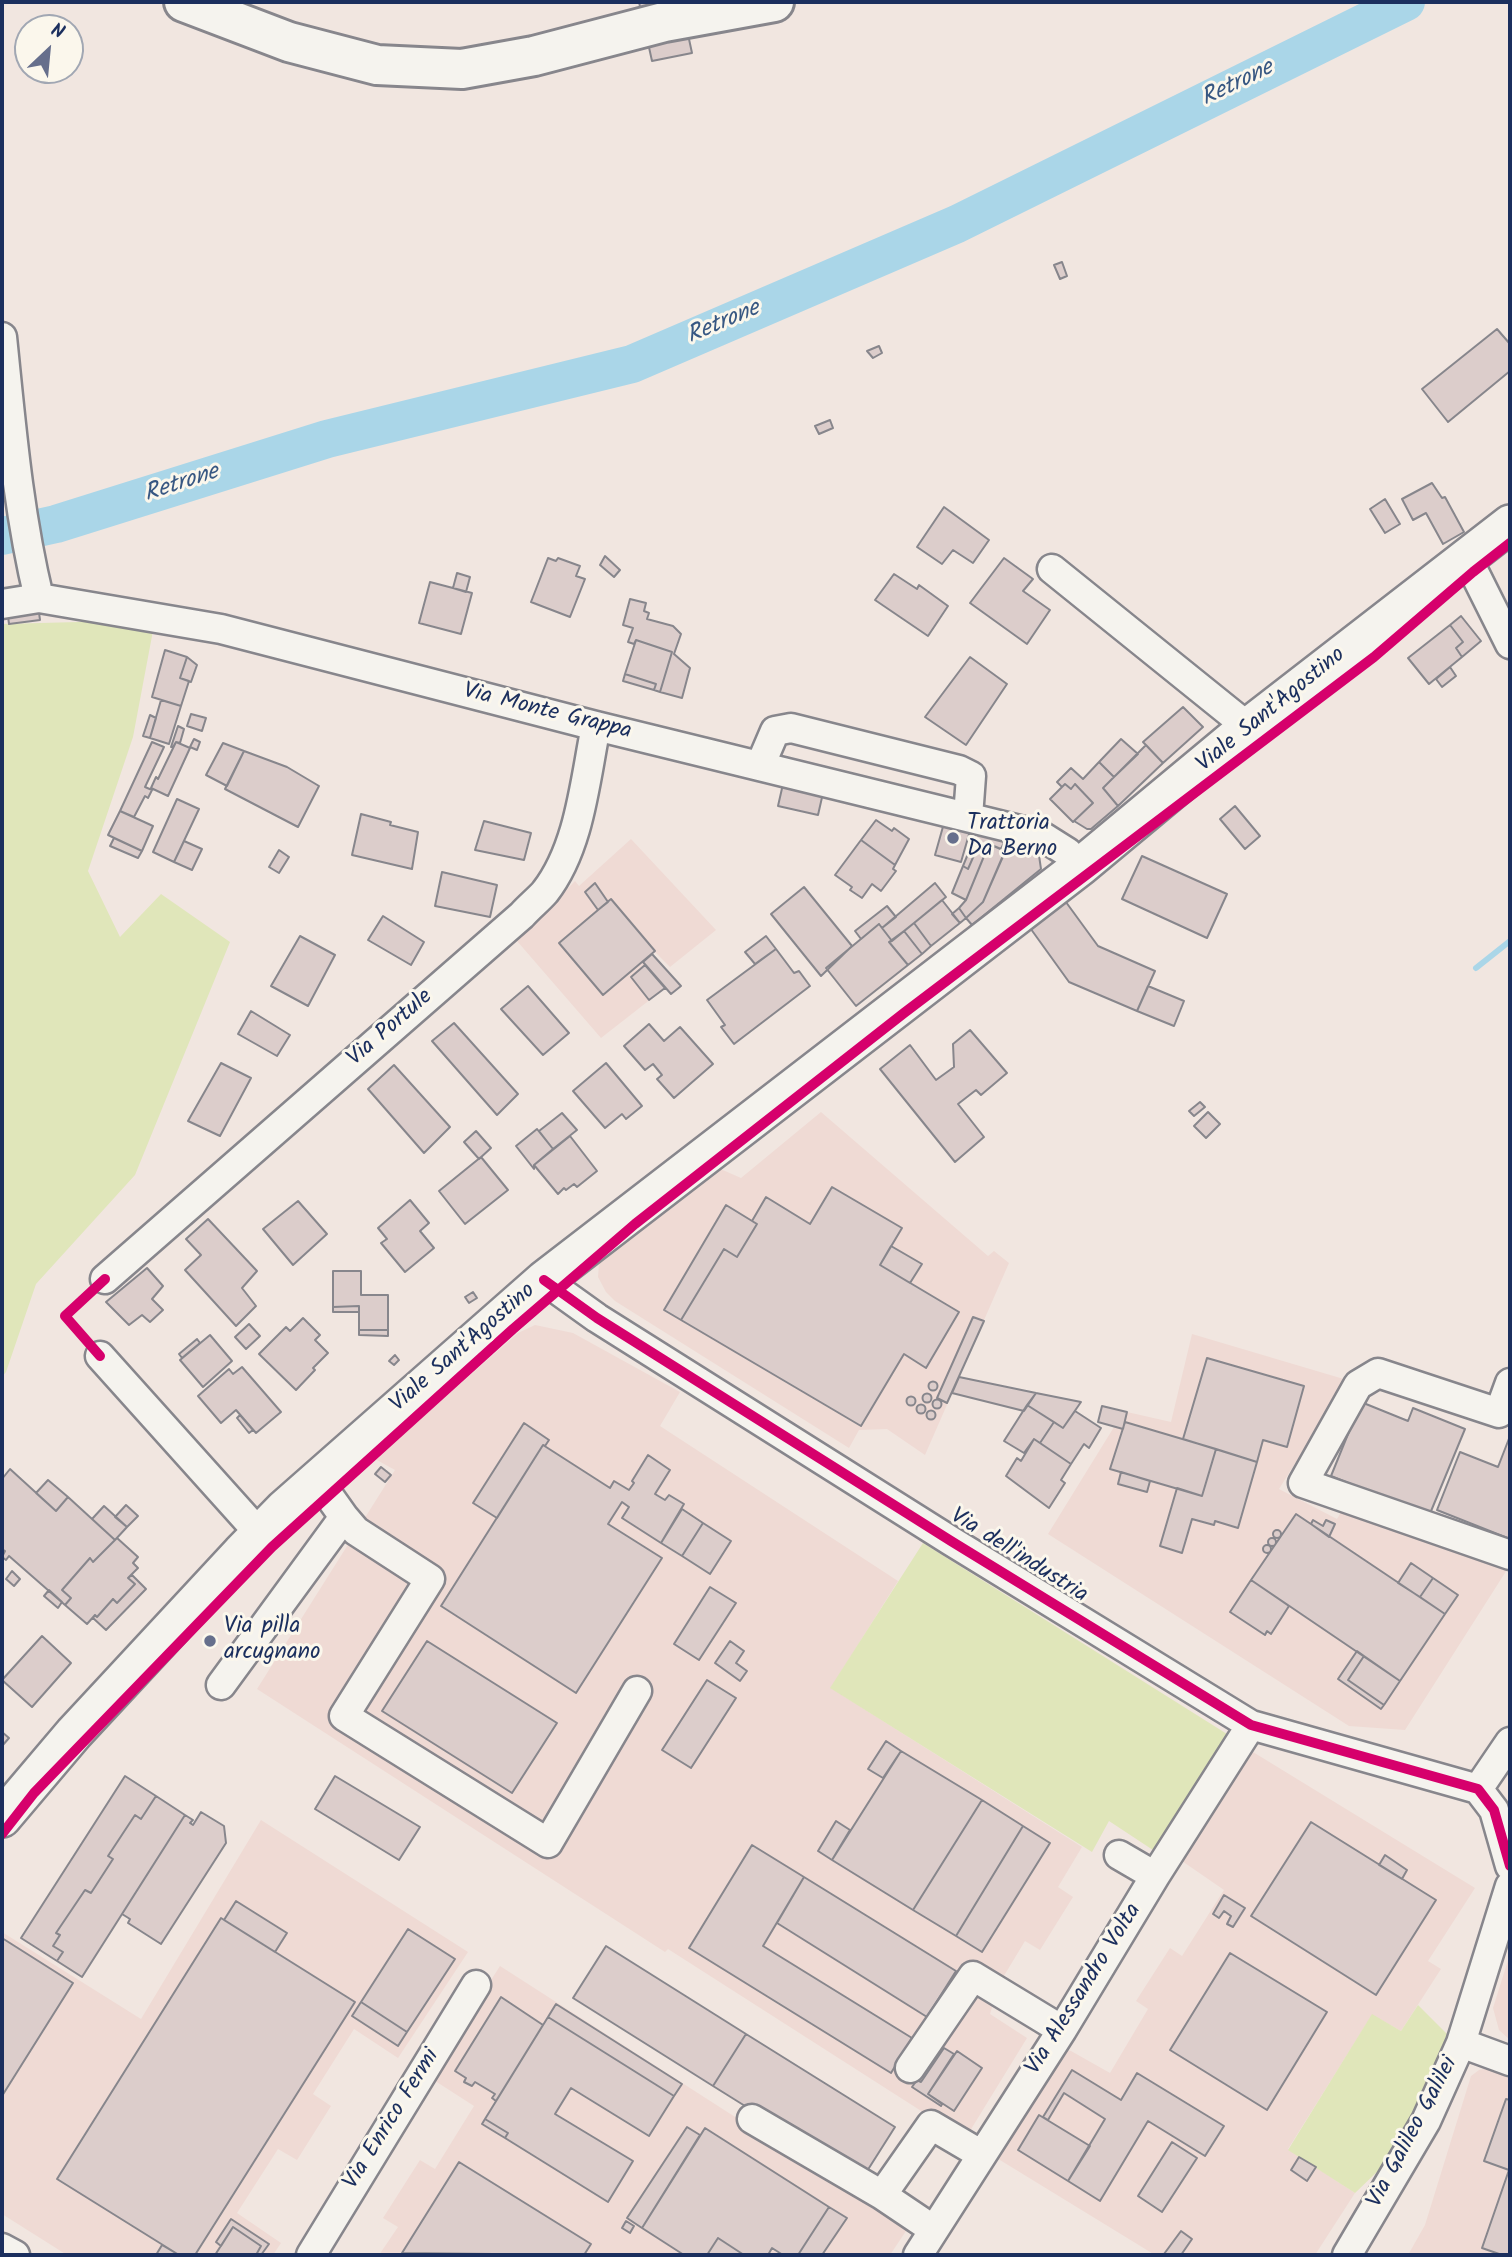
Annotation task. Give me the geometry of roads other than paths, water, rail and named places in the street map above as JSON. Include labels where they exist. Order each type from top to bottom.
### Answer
[{"type":"highway","points":[[184,2],[289,42],[377,65],[462,69],[534,56],[663,22],[774,2]]},
{"type":"main road","name":"Viale Sant'Agostino","points":[[2,1818],[74,1733],[259,1534],[317,1479],[544,1280],[1081,866],[1248,727],[1510,524]]},
{"type":"street","points":[[2,337],[18,484],[39,598]]},
{"type":"street","points":[[1466,558],[1510,645]]},
{"type":"street","points":[[1052,569],[1248,727]]},
{"type":"street","name":"Via Monte Grappa","points":[[2,604],[39,598],[221,629],[596,726],[1040,835],[1067,852],[1081,866]]},
{"type":"street","name":"Via Portule","points":[[105,1279],[522,915],[544,892],[559,870],[573,831],[596,726]]},
{"type":"street","points":[[760,766],[775,731],[791,728],[959,770],[971,776],[968,817]]},
{"type":"street","name":"Via dell'industria","points":[[544,1280],[597,1318],[892,1504],[1251,1725],[1494,1805]]},
{"type":"street","points":[[100,1356],[259,1534]]},
{"type":"street","points":[[1510,1383],[1499,1413],[1378,1373],[1358,1385],[1303,1483],[1510,1555]]},
{"type":"street","points":[[317,1479],[356,1531],[430,1579],[344,1716],[548,1843],[637,1691]]},
{"type":"street","points":[[221,1685],[344,1517]]},
{"type":"street","name":"Via Alessandro Volta","points":[[918,2255],[1062,2030],[1251,1725]]},
{"type":"street","points":[[1510,1742],[1494,1805],[1510,1866]]},
{"type":"street","points":[[1119,1855],[1155,1876]]},
{"type":"street","name":"Via Galileo Galilei","points":[[1346,2255],[1426,2121],[1461,2043],[1510,1886]]},
{"type":"street","points":[[910,2068],[973,1976],[1062,2030]]},
{"type":"street","name":"Via Enrico Fermi","points":[[310,2255],[476,1985]]},
{"type":"street","points":[[1461,2043],[1510,2062]]},
{"type":"street","points":[[752,2119],[882,2195],[934,2230]]},
{"type":"street","points":[[882,2195],[931,2124],[982,2155]]},
{"type":"street","points":[[2,2248],[15,2255]]},
{"type":"waterway","name":"Retrone","points":[[2,536],[56,524],[327,439],[632,364],[957,224],[1406,2]]},
{"type":"waterway","points":[[1476,968],[1510,941]]},
{"type":"place","name":"Trattoria Da Berno","points":[[953,838]]},
{"type":"place","name":"Via pilla arcugnano","points":[[210,1641]]}]
